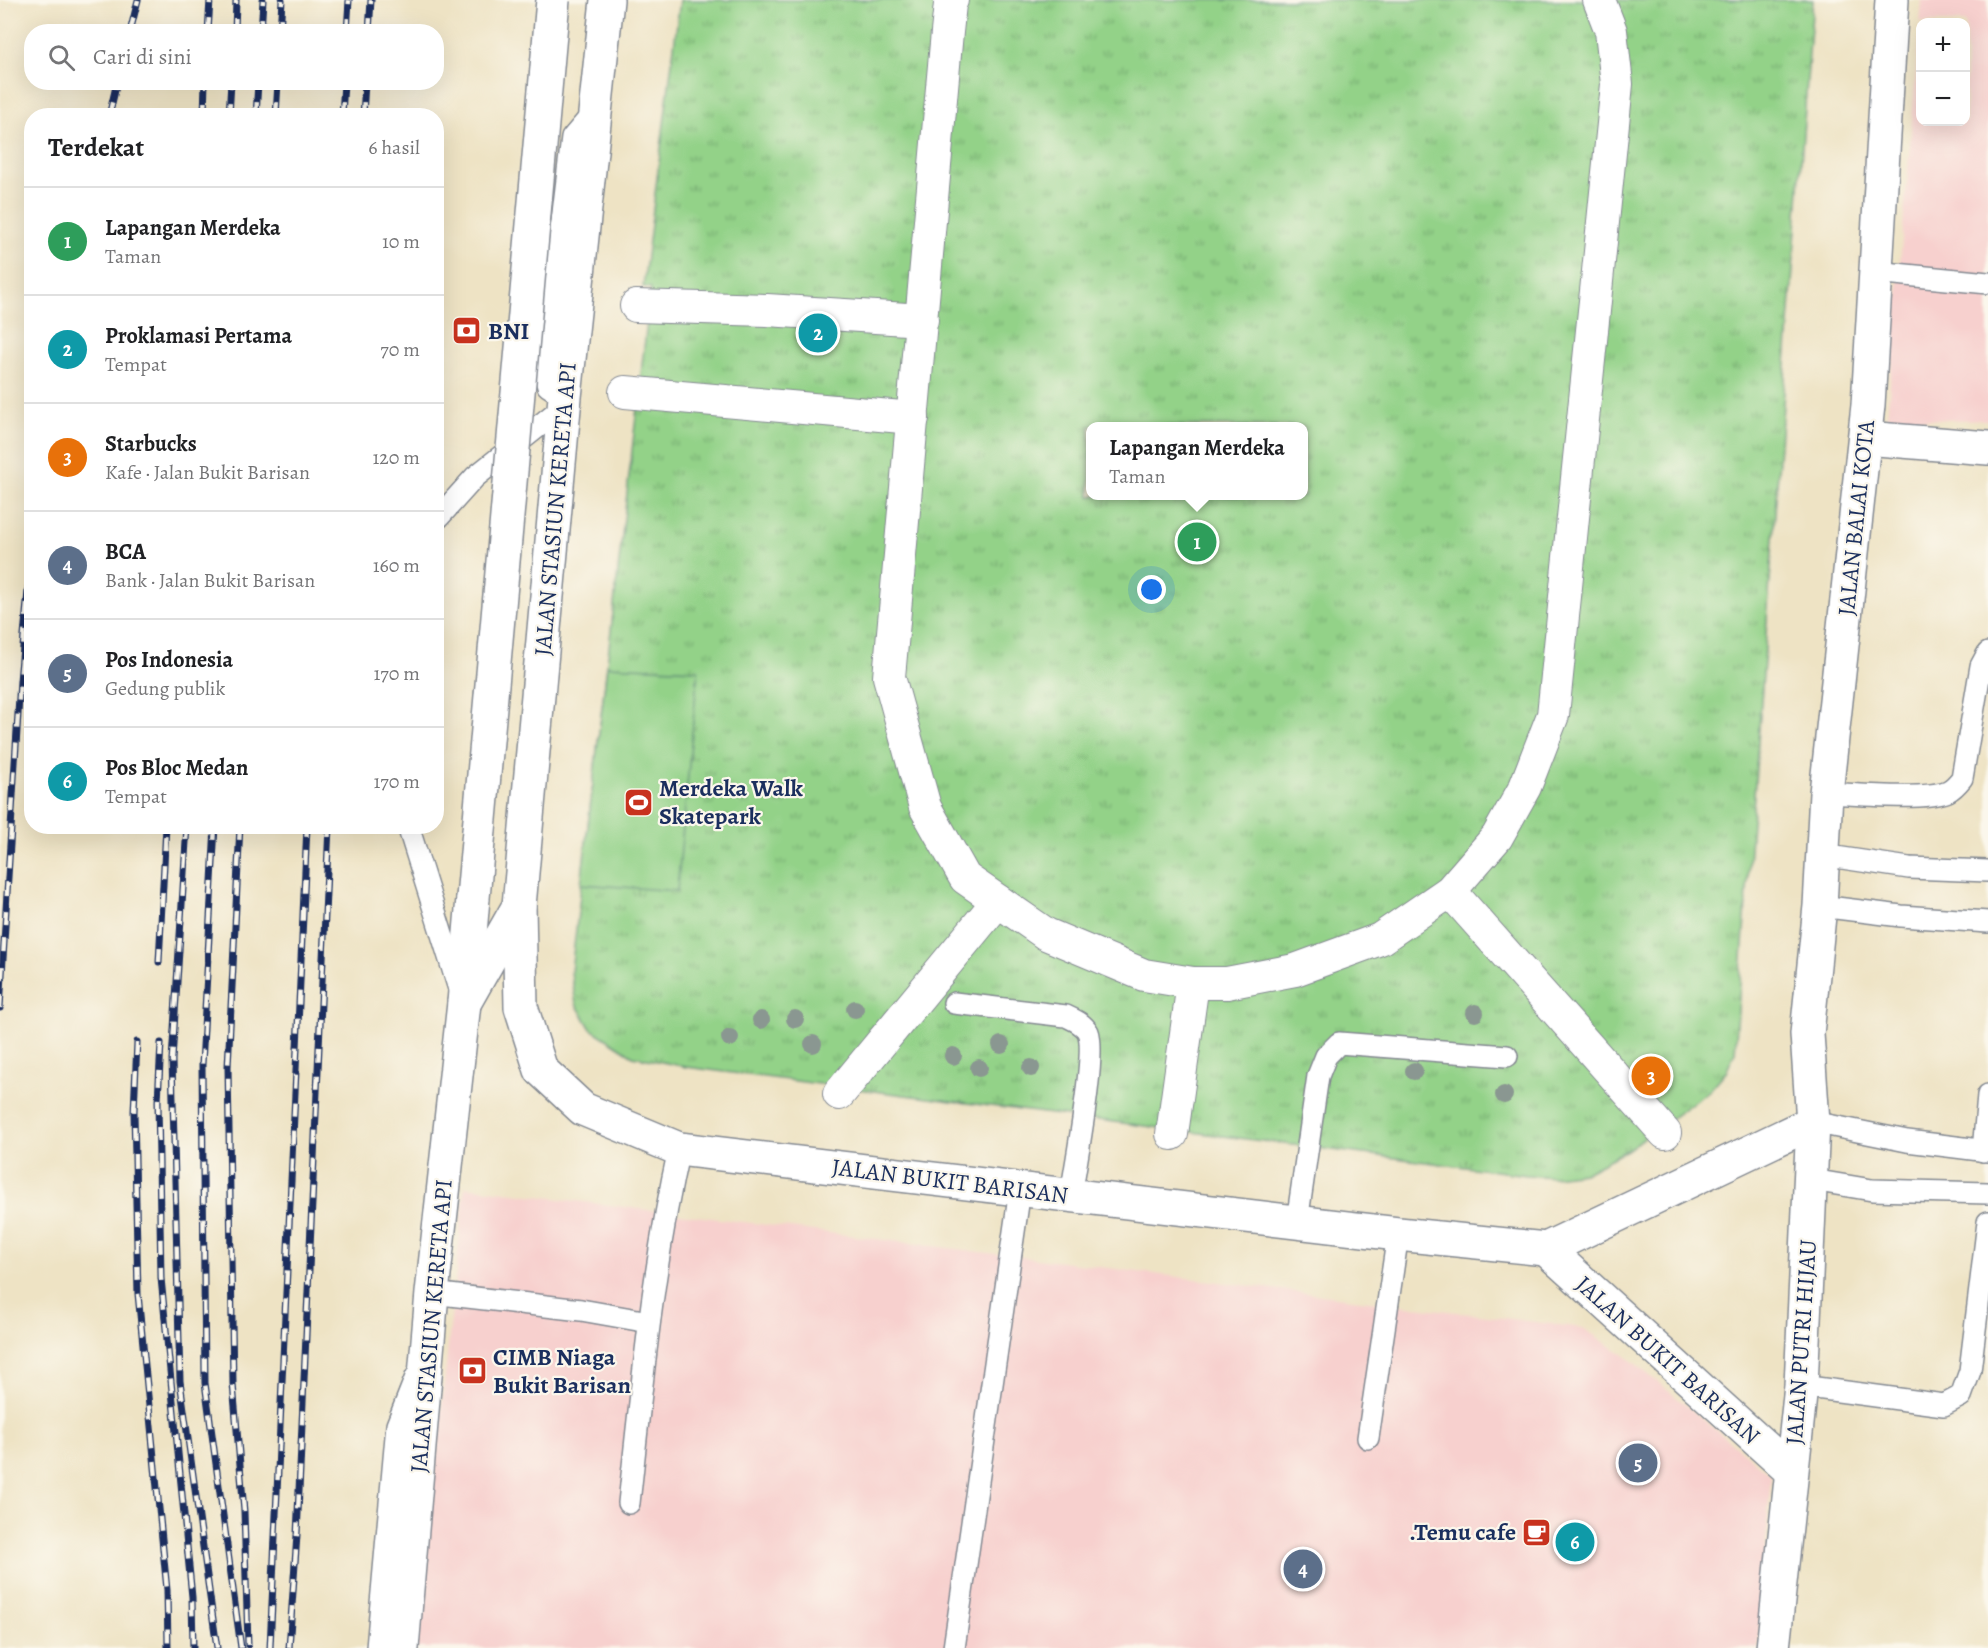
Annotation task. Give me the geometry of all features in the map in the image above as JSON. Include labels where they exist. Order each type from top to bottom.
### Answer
[{"type":"main road","name":"JALAN STASIUN KERETA API","points":[[402,1648],[432,1293],[464,1004],[553,0]]},
{"type":"main road","name":"JALAN STASIUN KERETA API","points":[[464,1004],[519,906],[564,402],[607,0]]},
{"type":"main road","name":"JALAN BALAI KOTA","points":[[1807,1034],[1820,906],[1826,793],[1865,438],[1892,0]]},
{"type":"main road","points":[[1865,438],[1988,448]]},
{"type":"main road","name":"JALAN BUKIT BARISAN","points":[[519,906],[521,1007],[541,1070],[583,1109],[679,1149],[1398,1234],[1546,1249],[1791,1471]]},
{"type":"main road","name":"JALAN PUTRI HIJAU","points":[[1773,1648],[1802,1386],[1813,1122],[1807,1034]]},
{"type":"main road","points":[[1546,1249],[1813,1122]]},
{"type":"street","points":[[952,0],[947,32],[889,678],[925,807],[965,878],[1046,934],[1144,975],[1192,982],[1227,982],[1295,970],[1380,939],[1450,891],[1497,837],[1525,787],[1553,715],[1617,84],[1611,31],[1599,0]]},
{"type":"street","points":[[636,306],[767,310],[921,320]]},
{"type":"street","points":[[625,392],[913,418]]},
{"type":"street","points":[[1450,891],[1665,1133]]},
{"type":"street","points":[[839,1094],[998,901]]},
{"type":"street","points":[[1172,1134],[1192,982]]},
{"type":"lane","points":[[1875,272],[1988,282]]},
{"type":"lane","points":[[444,511],[475,477],[564,402]]},
{"type":"lane","points":[[1826,793],[1914,796],[1936,795],[1951,790],[1962,778],[1982,666],[1988,653]]},
{"type":"lane","points":[[411,834],[464,1004]]},
{"type":"lane","points":[[1822,855],[1910,868],[1988,871]]},
{"type":"lane","points":[[1820,906],[1901,916],[1988,922]]},
{"type":"lane","points":[[954,1003],[1066,1016],[1080,1022],[1088,1032],[1089,1069],[1071,1196]]},
{"type":"lane","points":[[1297,1222],[1317,1076],[1326,1056],[1339,1043],[1507,1056]]},
{"type":"lane","points":[[1813,1122],[1907,1141],[1986,1151],[1988,1095]]},
{"type":"lane","points":[[629,1503],[649,1322],[669,1193],[679,1149]]},
{"type":"lane","points":[[1812,1180],[1872,1190],[1988,1193]]},
{"type":"lane","points":[[954,1648],[1020,1190]]},
{"type":"lane","points":[[1802,1386],[1944,1405],[1960,1396],[1970,1371],[1988,1222]]},
{"type":"lane","points":[[1368,1438],[1398,1234]]},
{"type":"lane","points":[[432,1293],[581,1310],[649,1322]]},
{"type":"lane","points":[[377,1648],[397,1425],[427,1347]]},
{"type":"shaded area","points":[[1922,0],[1988,0],[1988,420],[1887,419],[1916,72],[1916,126],[1970,126],[1970,18],[1920,18]]},
{"type":"shaded area","points":[[465,1187],[1583,1328],[1627,1357],[1771,1475],[1758,1648],[416,1648]]},
{"type":"green space","points":[[680,0],[1813,0],[1735,1052],[1727,1070],[1710,1090],[1627,1150],[1584,1173],[1554,1177],[686,1067],[633,1056],[591,1029],[576,1004],[571,972],[651,288],[643,287]]},
{"type":"green space","name":"Merdeka Walk Skatepark","points":[[607,666],[698,670],[677,891],[581,884]]},
{"type":"railway","points":[[132,24],[138,0]]},
{"type":"railway","points":[[208,24],[210,0]]},
{"type":"railway","points":[[235,24],[236,0]]},
{"type":"railway","points":[[262,24],[263,0]]},
{"type":"railway","points":[[280,24],[282,0]]},
{"type":"railway","points":[[348,24],[349,0]]},
{"type":"railway","points":[[370,24],[371,0]]},
{"type":"railway","points":[[111,108],[115,90]]},
{"type":"railway","points":[[204,108],[205,90]]},
{"type":"railway","points":[[229,108],[231,90]]},
{"type":"railway","points":[[256,108],[258,90]]},
{"type":"railway","points":[[276,108],[278,90]]},
{"type":"railway","points":[[342,108],[344,90]]},
{"type":"railway","points":[[363,108],[365,90]]},
{"type":"railway","points":[[0,1008],[24,636]]},
{"type":"railway","points":[[159,962],[166,834]]},
{"type":"railway","points":[[186,834],[172,1060],[180,1381],[217,1648]]},
{"type":"railway","points":[[215,834],[202,1065],[205,1383],[241,1648]]},
{"type":"railway","points":[[240,834],[228,1067],[233,1384],[244,1511],[248,1645]]},
{"type":"railway","points":[[270,1648],[307,834]]},
{"type":"railway","points":[[289,1648],[297,1535],[329,834]]},
{"type":"railway","points":[[137,1042],[134,1112],[138,1294],[167,1590],[168,1648]]},
{"type":"railway","points":[[161,1043],[158,1101],[161,1278],[192,1597],[193,1648]]},
{"type":"place","name":"BNI","points":[[467,331]]},
{"type":"place","name":"Proklamasi Pertama","points":[[818,333]]},
{"type":"place","name":"Lapangan Merdeka","points":[[1197,542]]},
{"type":"place","name":"Merdeka Walk Skatepark","points":[[638,802]]},
{"type":"place","name":"Starbucks","points":[[1651,1076]]},
{"type":"place","name":"CIMB Niaga Bukit Barisan","points":[[472,1371]]},
{"type":"place","name":"Pos Indonesia","points":[[1638,1463]]},
{"type":"place","name":".Temu cafe","points":[[1537,1532]]},
{"type":"place","name":"Pos Bloc Medan","points":[[1575,1542]]},
{"type":"place","name":"BCA","points":[[1303,1569]]}]
